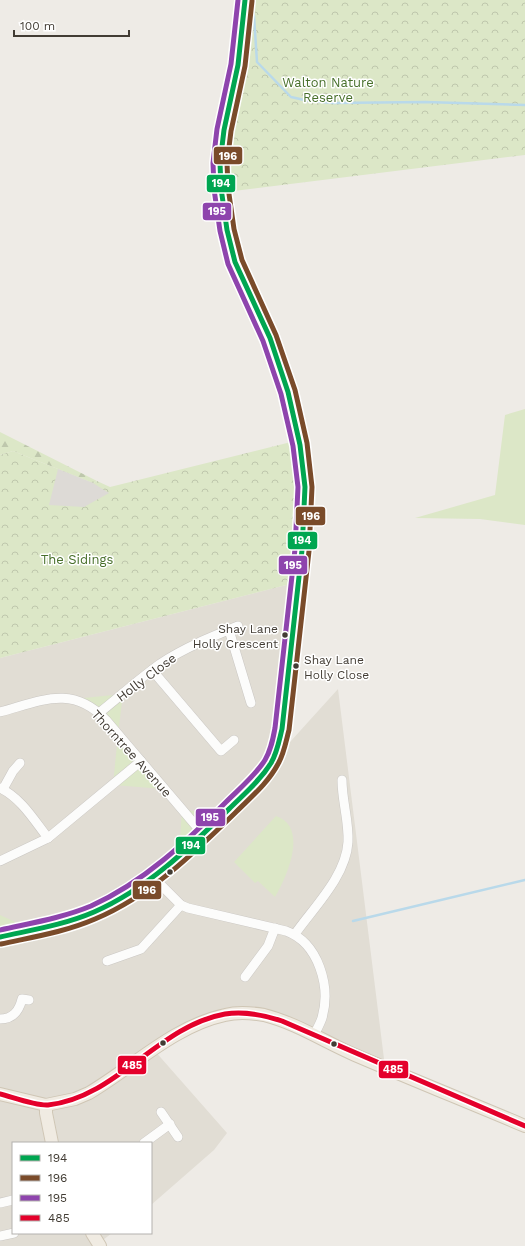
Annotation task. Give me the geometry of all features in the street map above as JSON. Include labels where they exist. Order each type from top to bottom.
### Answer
[{"type":"main road","points":[[0,937],[80,918],[105,907],[152,876],[203,834],[258,780],[270,764],[278,747],[282,729],[302,550],[305,502],[304,469],[288,392],[270,338],[235,262],[227,230],[221,188],[220,163],[224,130],[238,65],[245,0]]},
{"type":"main road","points":[[0,1094],[46,1105],[75,1099],[89,1092],[179,1033],[202,1022],[226,1014],[244,1013],[263,1015],[314,1035],[359,1056],[525,1126]]},
{"type":"main road","points":[[46,1105],[46,1113],[52,1142]]},
{"type":"main road","points":[[93,1234],[100,1246]]},
{"type":"street","name":"Holly Close","points":[[99,713],[152,670],[184,650],[238,626]]},
{"type":"street","points":[[229,630],[252,703]]},
{"type":"street","points":[[152,670],[221,751],[234,740]]},
{"type":"street","points":[[239,696],[248,693]]},
{"type":"street","name":"Thorntree Avenue","points":[[0,712],[53,698],[64,698],[83,702],[99,713],[203,834]]},
{"type":"street","points":[[0,861],[48,838],[141,761]]},
{"type":"street","points":[[20,762],[1,789],[20,803],[48,838]]},
{"type":"street","points":[[295,934],[334,880],[346,857],[348,831],[342,785],[332,791]]},
{"type":"street","points":[[152,876],[182,905],[196,911],[275,928],[295,934],[314,954],[324,980],[324,1010],[322,1020],[314,1035]]},
{"type":"street","points":[[107,961],[141,949],[182,905]]},
{"type":"street","points":[[245,972],[268,946],[275,928]]},
{"type":"street","points":[[0,1019],[12,1016],[20,1007],[22,999],[29,1000]]},
{"type":"street","points":[[161,1112],[178,1136]]},
{"type":"street","points":[[145,1142],[170,1124]]},
{"type":"street","points":[[0,1203],[12,1200]]},
{"type":"street","points":[[0,1236],[12,1233]]},
{"type":"shaded area","points":[[58,469],[93,483],[109,493],[84,507],[49,505]]},
{"type":"shaded area","points":[[298,582],[271,763],[338,689],[385,1067],[282,1021],[226,1014],[154,1050],[227,1133],[214,1150],[152,1204],[152,1142],[12,1142],[12,1234],[111,1234],[99,1243],[100,1246],[0,1246],[0,658]]},
{"type":"green space","name":"Walton Nature Reserve","points":[[246,0],[525,0],[525,155],[226,192],[225,160],[237,100],[248,23]]},
{"type":"green space","points":[[525,409],[525,525],[480,519],[415,518],[495,495],[505,415]]},
{"type":"green space","points":[[0,432],[97,481],[93,483],[13,451],[0,455]]},
{"type":"green space","name":"The Sidings","points":[[299,440],[304,469],[298,582],[0,658],[0,455],[13,451],[93,483],[97,481],[110,487]]},
{"type":"green space","points":[[123,694],[118,734],[74,699]]},
{"type":"green space","points":[[118,734],[164,789],[113,785]]},
{"type":"green space","points":[[182,809],[222,816],[179,855]]},
{"type":"green space","points":[[276,816],[286,822],[291,830],[293,841],[289,865],[275,897],[258,881],[255,883],[234,862]]},
{"type":"green space","points":[[0,915],[33,930],[0,937]]},
{"type":"waterway","points":[[251,0],[254,16],[257,62],[291,97],[309,101],[334,103],[425,102],[525,105]]},
{"type":"waterway","points":[[353,921],[525,880]]},
{"type":"transit line","name":"195","points":[[0,930],[58,917],[80,910],[91,906],[129,885],[180,846],[252,777],[265,760],[273,740],[295,549],[298,487],[293,446],[281,394],[263,341],[228,264],[220,231],[214,189],[213,163],[217,129],[231,64],[238,0]]},
{"type":"transit line","name":"194","points":[[0,937],[47,927],[83,917],[113,903],[150,880],[199,838],[257,781],[271,763],[279,742],[282,729],[302,550],[305,487],[300,445],[288,392],[270,338],[235,262],[227,230],[221,188],[220,163],[224,130],[238,65],[245,0]]},
{"type":"transit line","name":"196","points":[[1,944],[49,934],[84,924],[115,909],[153,886],[187,858],[259,790],[274,771],[285,747],[289,730],[309,551],[312,487],[307,443],[295,390],[276,335],[242,260],[234,229],[228,187],[227,163],[231,131],[245,66],[252,1]]},
{"type":"transit line","name":"485","points":[[0,1094],[43,1105],[72,1100],[95,1090],[157,1046],[179,1032],[201,1021],[225,1014],[247,1013],[282,1021],[525,1126]]},
{"type":"place","name":"Shay Lane Holly Crescent","points":[[285,635]]},
{"type":"place","name":"Shay Lane Holly Close","points":[[296,666]]}]
